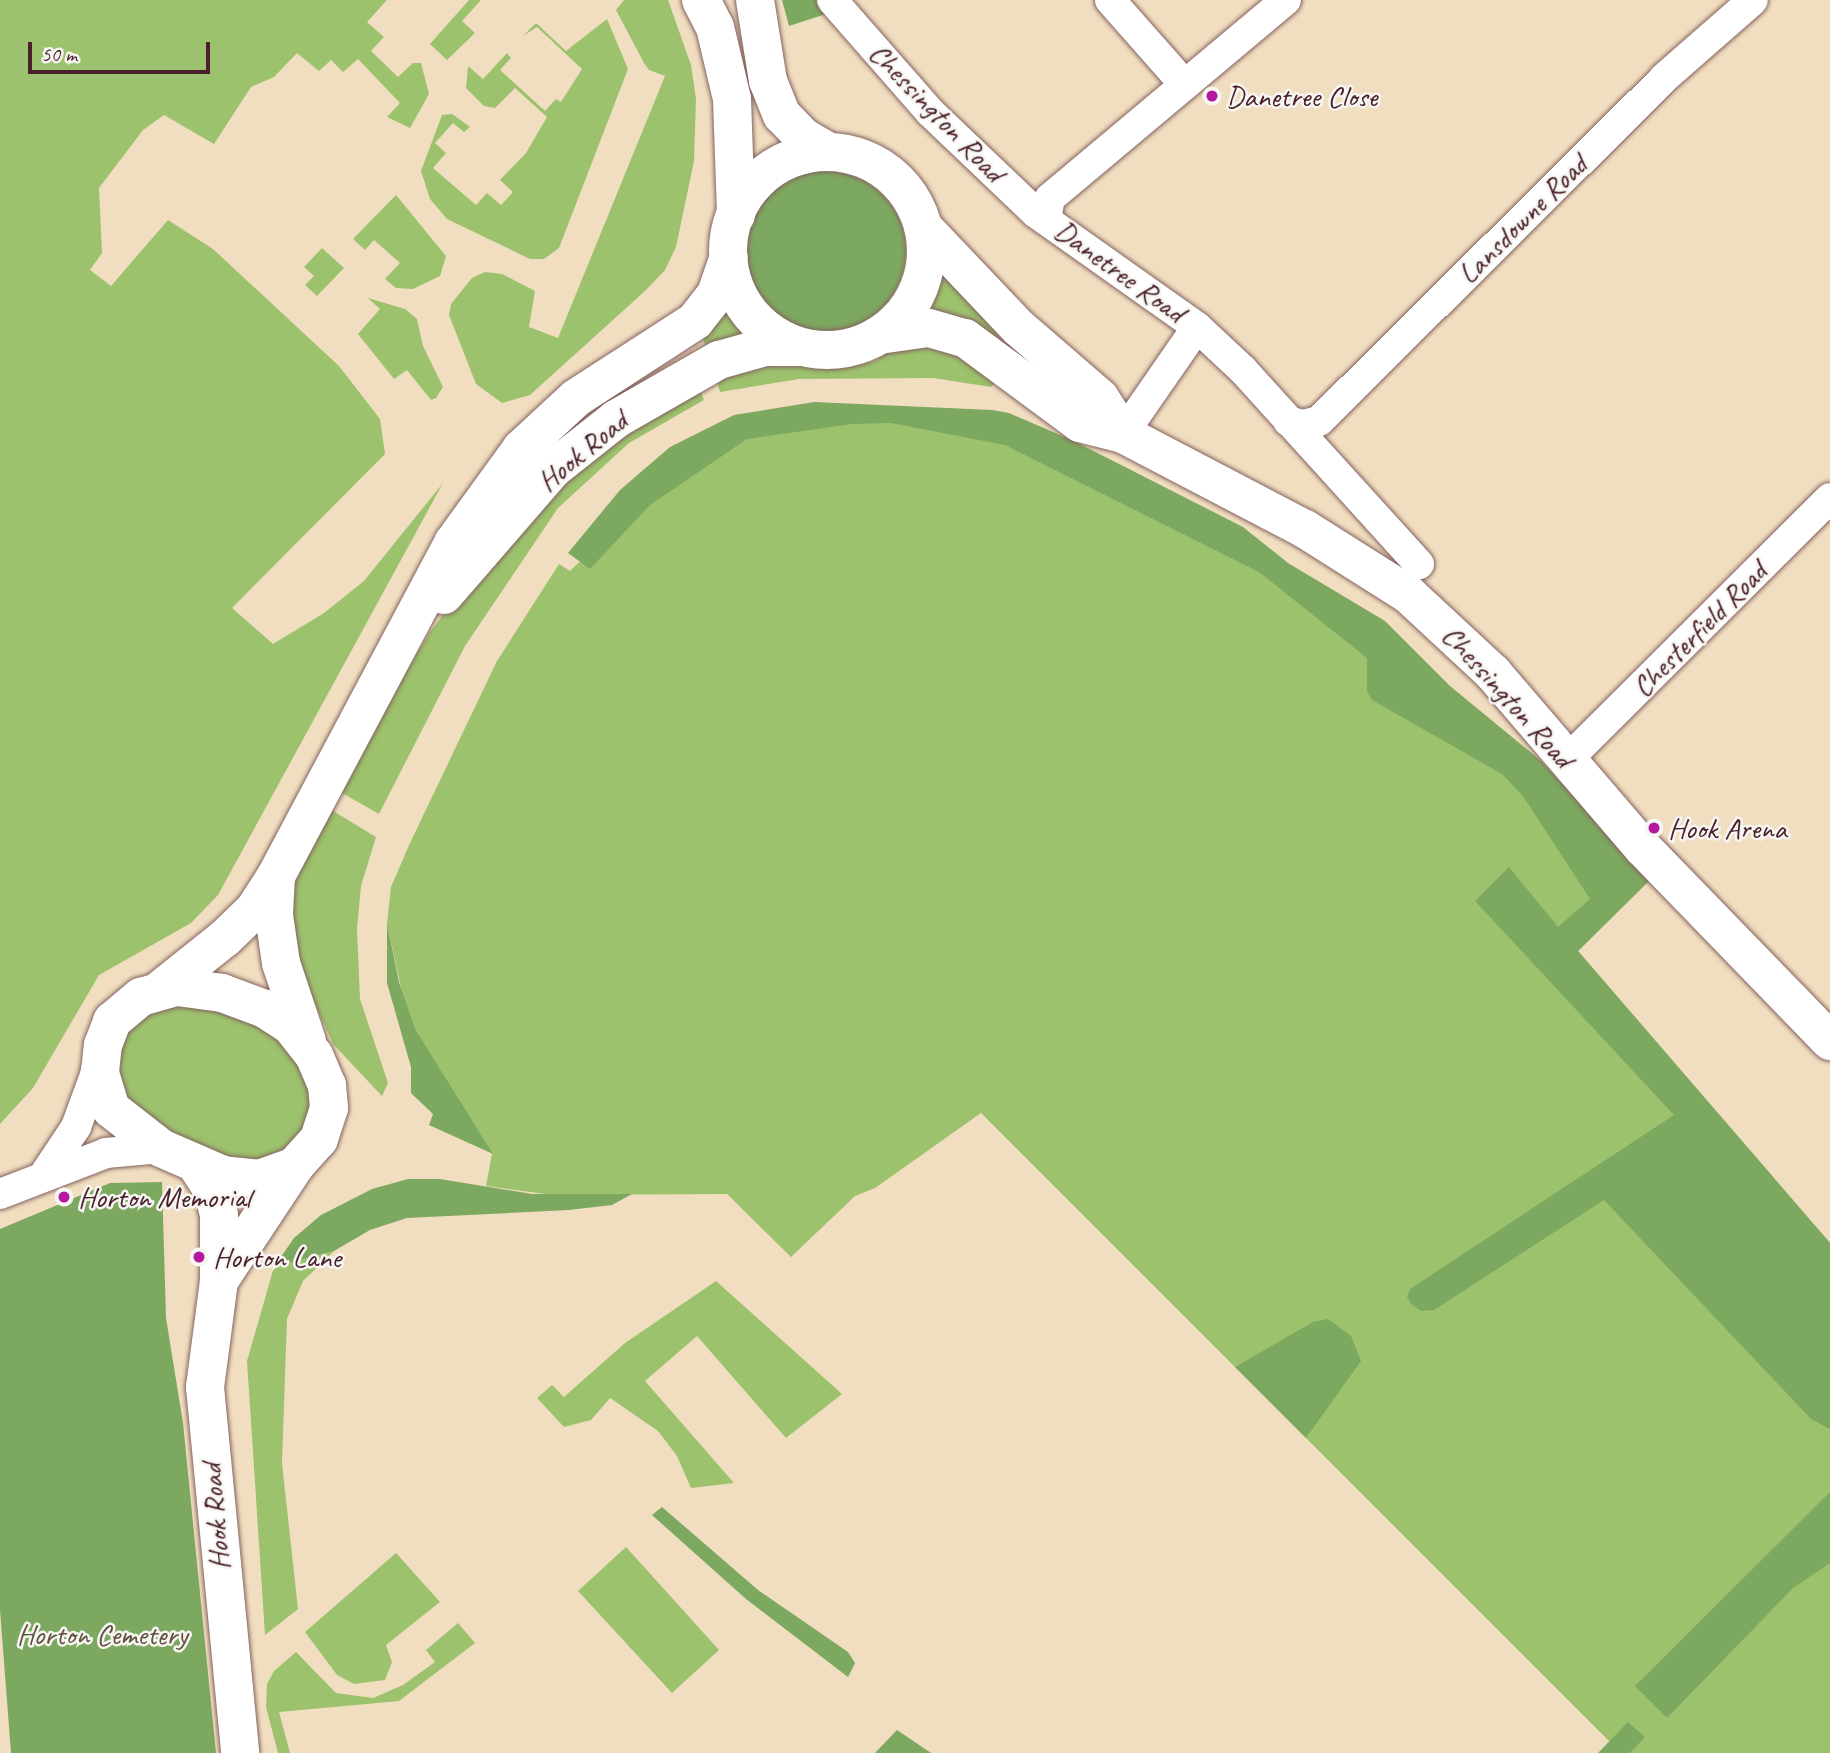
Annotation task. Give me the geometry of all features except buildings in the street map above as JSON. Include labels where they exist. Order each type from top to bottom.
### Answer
[{"type":"main road","name":"Chessington Road","points":[[701,0],[715,27],[732,99],[736,215],[729,257],[736,291],[748,316],[780,339],[822,349],[842,349],[879,335],[929,328],[965,338],[1080,423],[1122,434],[1305,529],[1408,594],[1493,673],[1643,848],[1827,1032]]},
{"type":"main road","name":"Chessington Road","points":[[755,0],[768,81],[782,115],[803,137],[829,152],[860,159],[889,174],[904,189],[923,227],[1019,328],[1100,398],[1122,434]]},
{"type":"main road","name":"Chessington Road","points":[[736,215],[757,182],[773,169],[809,154],[829,152]]},
{"type":"main road","name":"Chessington Road","points":[[879,335],[902,315],[919,288],[926,258],[923,227]]},
{"type":"main road","name":"Hook Road","points":[[161,989],[225,938],[254,910],[276,876],[325,777],[399,649],[458,533],[521,449],[576,398],[695,321],[716,294],[729,257]]},
{"type":"main road","name":"Hook Road","points":[[399,649],[538,484],[615,419],[733,355],[780,346],[822,349]]},
{"type":"main road","points":[[276,876],[274,915],[281,963],[310,1050]]},
{"type":"main road","points":[[199,988],[253,1004],[291,1026],[310,1050],[324,1075],[329,1108],[319,1139],[295,1166],[278,1174],[249,1179],[197,1166],[161,1148],[111,1109],[102,1084],[102,1055],[117,1015],[161,989],[199,988]]},
{"type":"main road","name":"Hook Road","points":[[197,1166],[213,1191],[218,1210],[219,1281],[205,1387],[240,1753]]},
{"type":"main road","name":"Hook Road","points":[[219,1281],[295,1166]]},
{"type":"street","name":"Chessington Road","points":[[831,0],[930,112],[1046,220]]},
{"type":"street","points":[[1110,0],[1185,85]]},
{"type":"street","name":"Danetree Road","points":[[1286,0],[1050,198],[1045,208],[1046,220],[1197,327],[1288,421],[1419,564]]},
{"type":"street","name":"Lansdowne Road","points":[[1288,421],[1303,425],[1319,421],[1664,78],[1754,0]]},
{"type":"street","points":[[1122,434],[1197,327]]},
{"type":"street","name":"Chesterfield Road","points":[[1567,760],[1830,498]]},
{"type":"street","points":[[44,1175],[76,1127],[102,1055]]},
{"type":"street","points":[[0,1194],[106,1153],[161,1148]]},
{"type":"green space","points":[[0,0],[387,0],[367,22],[384,37],[371,51],[398,77],[413,63],[421,63],[429,94],[410,128],[387,117],[400,103],[358,59],[343,72],[331,60],[319,71],[297,53],[274,77],[251,87],[214,144],[164,115],[143,130],[99,188],[102,253],[90,270],[111,286],[168,220],[213,249],[339,366],[380,419],[385,454],[232,608],[273,644],[324,613],[364,581],[443,483],[218,895],[191,923],[99,975],[33,1088],[0,1124]]},
{"type":"green space","points":[[469,0],[481,0],[462,21],[475,33],[447,60],[430,44]]},
{"type":"green space","points":[[624,0],[668,0],[691,65],[696,99],[694,161],[676,247],[665,270],[645,291],[530,395],[502,403],[476,384],[449,315],[451,304],[472,278],[485,272],[502,274],[535,291],[529,327],[558,338],[665,76],[649,70],[644,63],[616,10]]},
{"type":"green space","points":[[782,0],[817,0],[826,14],[789,26]]},
{"type":"green space","points":[[607,19],[628,69],[559,248],[544,259],[530,259],[447,219],[430,199],[421,171],[442,115],[452,114],[470,127],[464,132],[453,123],[435,143],[446,153],[433,168],[476,205],[487,193],[501,205],[513,192],[500,180],[526,153],[547,117],[515,88],[495,108],[484,106],[466,88],[468,66],[483,79],[507,53],[511,58],[500,70],[545,111],[556,99],[561,102],[582,69],[537,27],[523,36],[536,23],[566,51]]},
{"type":"green space","points":[[826,171],[857,177],[882,195],[900,220],[906,251],[900,282],[882,307],[857,325],[826,331],[795,325],[770,307],[752,282],[746,251],[752,220],[770,195],[795,177]]},
{"type":"green space","points":[[396,195],[446,256],[440,276],[413,289],[396,288],[385,279],[400,263],[374,240],[365,250],[353,239]]},
{"type":"green space","points":[[322,248],[344,268],[317,296],[305,285],[314,276],[304,267]]},
{"type":"green space","points":[[942,271],[1002,328],[991,340],[928,311]]},
{"type":"green space","points":[[368,298],[405,309],[417,319],[423,346],[443,387],[436,398],[431,400],[407,370],[394,379],[358,334],[380,309]]},
{"type":"green space","points":[[726,307],[751,336],[707,350],[701,333]]},
{"type":"green space","points":[[947,343],[998,379],[991,387],[933,378],[799,379],[720,392],[716,379],[765,366],[849,367],[875,361],[890,350]]},
{"type":"green space","points":[[698,385],[704,400],[629,443],[558,508],[465,646],[379,814],[335,789],[430,632],[479,567],[565,471]]},
{"type":"green space","points":[[814,402],[992,410],[1009,413],[1074,441],[1243,527],[1288,563],[1385,621],[1450,686],[1540,760],[1651,879],[1578,951],[1830,1243],[1830,1429],[1811,1419],[1604,1200],[1434,1310],[1421,1311],[1411,1304],[1407,1297],[1410,1289],[1674,1115],[1475,901],[1509,867],[1558,927],[1590,899],[1523,796],[1502,774],[1372,700],[1367,691],[1367,658],[1259,572],[1005,445],[891,423],[852,424],[747,439],[650,505],[590,569],[568,553],[620,490],[670,447],[734,415]]},
{"type":"green space","points":[[867,419],[1006,439],[1157,492],[1540,760],[1651,879],[1578,951],[1830,1243],[1830,1753],[1621,1753],[981,1113],[875,1188],[855,1196],[791,1257],[727,1194],[553,1195],[486,1186],[492,1154],[410,1029],[387,923],[391,887],[497,661],[559,564],[570,571],[656,490],[745,438]]},
{"type":"green space","points":[[325,806],[376,837],[361,886],[357,929],[360,999],[388,1083],[382,1096],[333,1044],[294,958],[289,918],[295,872]]},
{"type":"green space","points":[[387,923],[399,982],[415,1029],[493,1154],[429,1125],[433,1114],[411,1093],[411,1067],[387,983]]},
{"type":"green space","points":[[183,999],[268,1030],[304,1056],[315,1111],[291,1148],[259,1161],[235,1161],[168,1134],[130,1105],[118,1080],[118,1057],[126,1031],[163,1003]]},
{"type":"green space","points":[[408,1179],[440,1179],[532,1194],[632,1194],[612,1205],[569,1210],[407,1218],[370,1230],[334,1251],[274,1267],[294,1238],[321,1215],[372,1189]]},
{"type":"green space","name":"Horton Cemetery","points":[[162,1182],[166,1318],[183,1423],[216,1753],[11,1753],[0,1610],[0,1229],[110,1183]]},
{"type":"green space","points":[[334,1251],[303,1281],[287,1319],[282,1463],[298,1609],[265,1635],[247,1361],[274,1267]]},
{"type":"green space","points":[[716,1281],[842,1394],[786,1438],[697,1336],[645,1381],[734,1483],[691,1488],[677,1456],[658,1431],[610,1398],[591,1420],[564,1427],[537,1398],[552,1385],[564,1397],[625,1343]]},
{"type":"green space","points":[[1328,1319],[1351,1336],[1361,1361],[1306,1438],[1235,1367],[1313,1322]]},
{"type":"green space","points":[[1830,1492],[1830,1563],[1793,1588],[1667,1718],[1635,1686]]},
{"type":"green space","points":[[662,1507],[758,1590],[848,1652],[855,1663],[848,1677],[746,1599],[652,1515]]},
{"type":"green space","points":[[626,1547],[719,1650],[672,1693],[578,1591]]},
{"type":"green space","points":[[396,1553],[440,1602],[386,1645],[392,1662],[385,1680],[354,1684],[337,1675],[305,1632]]},
{"type":"green space","points":[[458,1623],[475,1643],[399,1701],[279,1712],[290,1753],[278,1753],[266,1707],[267,1684],[274,1671],[296,1652],[336,1693],[373,1698],[403,1685],[435,1662],[426,1650]]},
{"type":"green space","points":[[1628,1722],[1645,1737],[1630,1753],[1598,1753]]},
{"type":"green space","points":[[897,1730],[931,1753],[875,1753]]},
{"type":"place","name":"Danetree Close","points":[[1212,96]]},
{"type":"place","name":"Hook Arena","points":[[1654,828]]},
{"type":"place","name":"Horton Memorial","points":[[64,1197]]},
{"type":"place","name":"Horton Lane","points":[[199,1257]]}]
